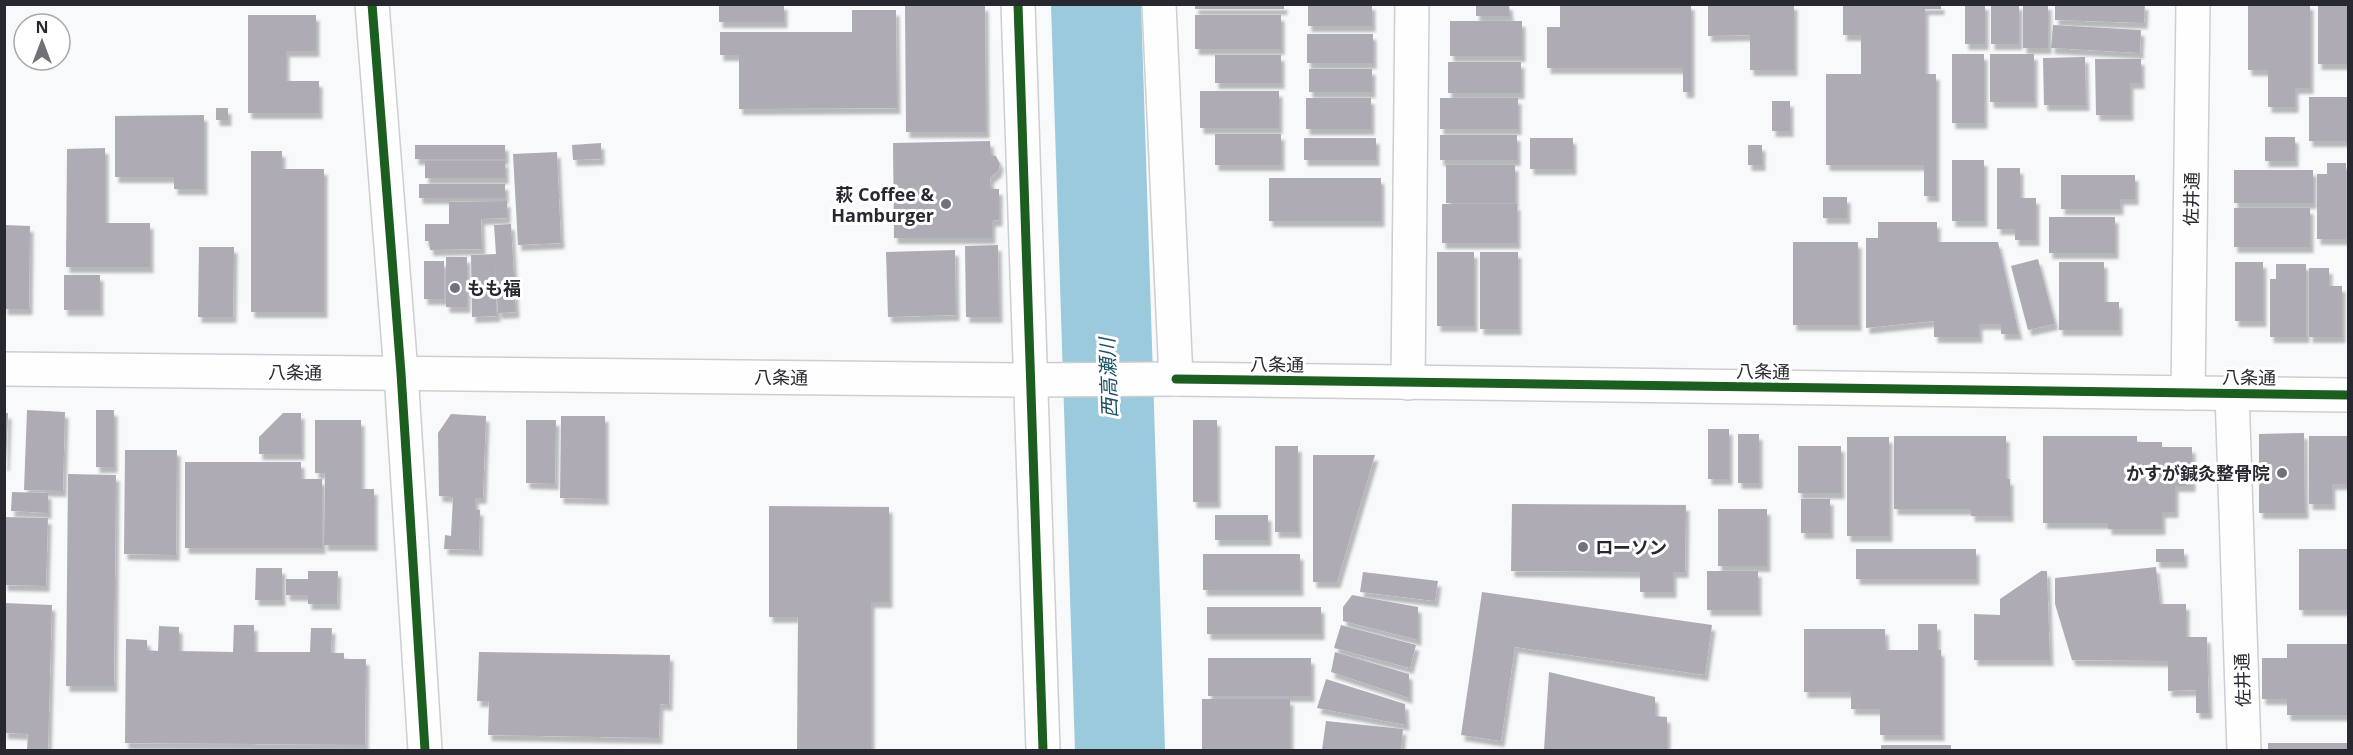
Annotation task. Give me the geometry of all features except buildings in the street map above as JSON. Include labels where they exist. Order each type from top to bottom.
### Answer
[{"type":"street","points":[[372,4],[401,373],[425,750]]},
{"type":"street","points":[[1018,4],[1043,750]]},
{"type":"street","points":[[1159,4],[1176,379]]},
{"type":"street","points":[[1407,382],[1412,4]]},
{"type":"street","name":"佐井通","points":[[2188,393],[2193,4]]},
{"type":"street","name":"八条通","points":[[4,369],[1029,380],[1176,379],[2349,395]]},
{"type":"street","name":"佐井通","points":[[2232,393],[2244,750]]},
{"type":"waterway","name":"西高瀬川","points":[[1096,4],[1120,750]]},
{"type":"cycle path","points":[[372,4],[401,373],[425,750]]},
{"type":"cycle path","points":[[1018,4],[1043,750]]},
{"type":"cycle path","points":[[1176,379],[2348,395]]},
{"type":"place","name":"萩 Coffee & Hamburger","points":[[946,204]]},
{"type":"place","name":"もも福","points":[[455,288]]},
{"type":"place","name":"かすが鍼灸整骨院","points":[[2282,473]]},
{"type":"place","name":"ローソン","points":[[1583,547]]}]
